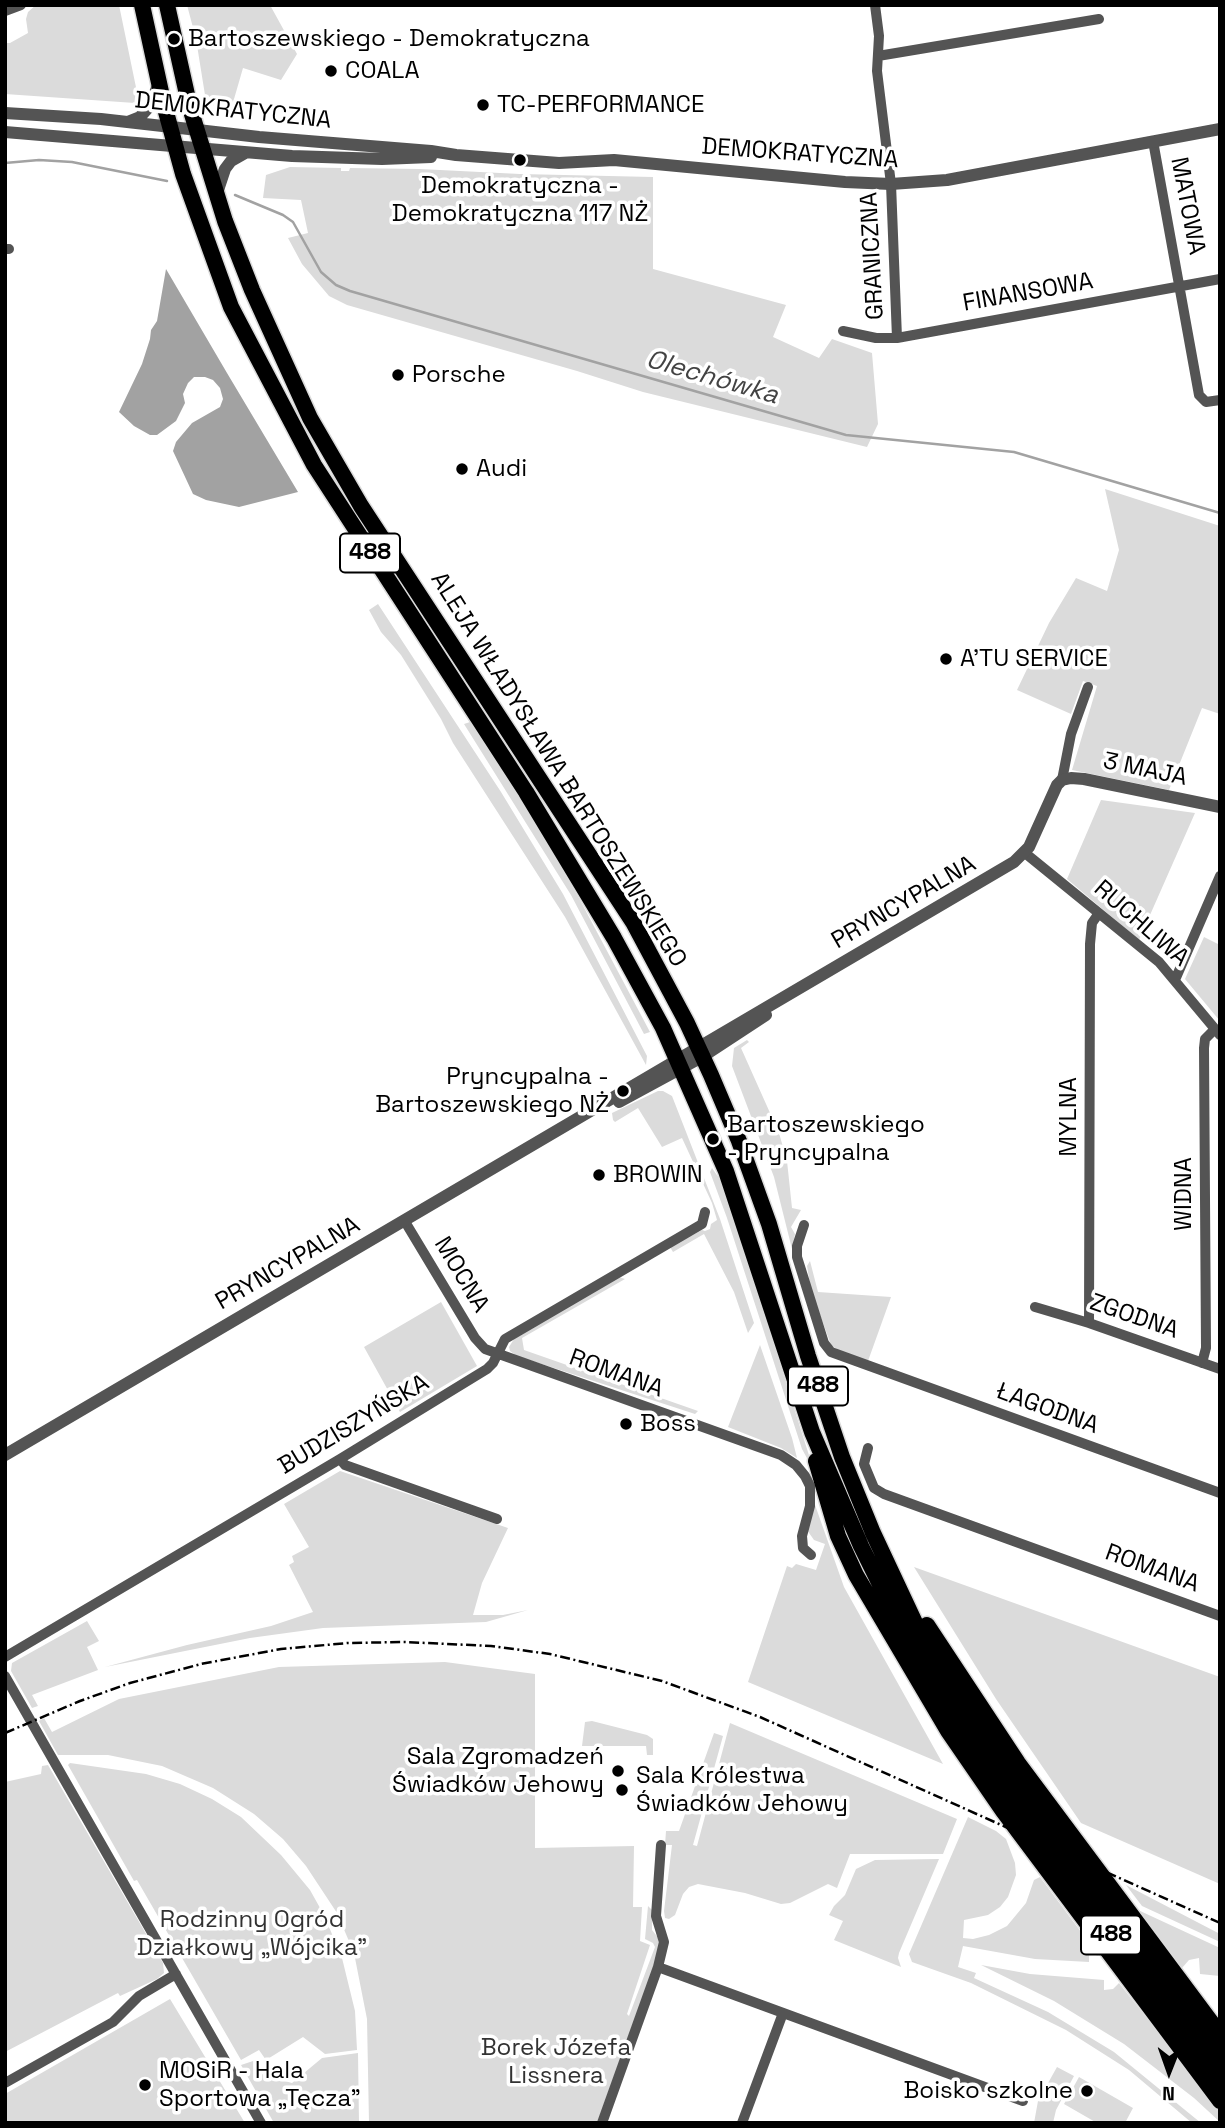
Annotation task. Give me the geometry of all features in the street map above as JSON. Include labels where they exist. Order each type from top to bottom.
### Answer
[{"type":"main road","name":"ALEJA WŁADYSŁAWA BARTOSZEWSKIEGO","points":[[142,5],[174,145],[231,307],[284,412],[346,517],[526,792],[629,964],[680,1063],[739,1207],[812,1432],[902,1629],[957,1723],[1003,1790],[1220,2079]]},
{"type":"main road","name":"ALEJA WŁADYSŁAWA BARTOSZEWSKIEGO","points":[[167,5],[196,130],[216,197],[252,290],[298,393],[330,456],[633,922],[700,1052],[754,1180],[842,1457],[873,1533],[930,1651],[995,1754],[1220,2056]]},
{"type":"main road","points":[[812,1432],[816,1460],[838,1536],[851,1565],[940,1719],[1003,1811],[1220,2101]]},
{"type":"main road","points":[[898,1586],[923,1619],[1018,1763],[1220,2034]]},
{"type":"street","points":[[5,11],[21,5]]},
{"type":"street","name":"GRANICZNA","points":[[875,5],[879,36],[877,71],[891,184],[897,338]]},
{"type":"street","points":[[878,56],[1099,19]]},
{"type":"street","points":[[130,122],[148,108],[159,84]]},
{"type":"street","name":"DEMOKRATYCZNA","points":[[5,113],[431,150],[456,155],[559,163],[614,160],[891,184],[947,180],[1220,129]]},
{"type":"street","name":"DEMOKRATYCZNA","points":[[5,132],[247,152],[382,159],[456,155]]},
{"type":"street","name":"MATOWA","points":[[1153,141],[1199,395],[1203,400],[1220,400]]},
{"type":"street","points":[[216,197],[227,165],[247,152]]},
{"type":"street","name":"FINANSOWA","points":[[843,331],[876,338],[897,338],[1220,279]]},
{"type":"street","points":[[1025,853],[1057,785],[1062,780],[1072,734],[1088,687]]},
{"type":"street","name":"3 MAJA","points":[[1062,780],[1084,779],[1220,807]]},
{"type":"street","name":"PRYNCYPALNA","points":[[5,1455],[404,1220],[700,1052],[802,987],[1025,853]]},
{"type":"street","name":"RUCHLIWA","points":[[1025,853],[1158,962],[1217,1032]]},
{"type":"street","points":[[1175,980],[1220,876]]},
{"type":"street","name":"MYLNA","points":[[1089,1323],[1090,944],[1092,923],[1099,913]]},
{"type":"street","name":"WIDNA","points":[[1202,1363],[1206,1348],[1204,1048],[1205,1039],[1217,1032]]},
{"type":"street","name":"BUDZISZYŃSKA","points":[[5,1657],[340,1459],[486,1369],[493,1363],[505,1339],[702,1224],[705,1212]]},
{"type":"street","name":"MOCNA","points":[[404,1220],[475,1338],[485,1349]]},
{"type":"street","name":"ŁAGODNA","points":[[804,1225],[797,1246],[797,1257],[824,1343],[831,1352],[1220,1493]]},
{"type":"street","name":"ZGODNA","points":[[1035,1307],[1220,1369]]},
{"type":"street","name":"ROMANA","points":[[485,1349],[786,1458],[800,1470],[810,1486],[810,1506],[802,1536],[803,1548],[811,1555]]},
{"type":"street","name":"ROMANA","points":[[868,1448],[864,1464],[873,1485],[880,1492],[1220,1616]]},
{"type":"street","points":[[340,1459],[345,1465],[497,1519]]},
{"type":"street","points":[[5,1676],[261,2123]]},
{"type":"street","points":[[602,2123],[658,1967],[664,1942],[656,1916],[661,1845]]},
{"type":"street","points":[[658,1967],[1023,2101]]},
{"type":"street","points":[[5,2083],[113,2022],[139,1996],[176,1974]]},
{"type":"street","points":[[746,2121],[783,2013]]},
{"type":"green space","points":[[36,5],[119,5],[138,97],[135,103],[5,94],[5,43],[28,33],[28,12]]},
{"type":"green space","points":[[187,5],[270,5],[297,54],[281,80],[243,68],[232,106],[239,109],[221,110],[207,101],[205,95],[196,39]]},
{"type":"green space","points":[[290,167],[341,168],[341,171],[349,171],[350,168],[420,169],[653,177],[653,269],[786,305],[773,337],[819,358],[832,339],[872,353],[878,424],[867,447],[643,392],[347,305],[329,296],[302,264],[288,238],[308,233],[301,200],[263,198],[266,175]]},
{"type":"green space","points":[[1105,489],[1220,526],[1220,714],[1202,708],[1169,790],[1072,770],[1097,686],[1083,681],[1071,714],[1017,690],[1049,623],[1076,578],[1107,591],[1119,550]]},
{"type":"green space","points":[[378,604],[501,792],[563,894],[647,1056],[646,1065],[565,917],[453,743],[401,655],[381,632],[369,610]]},
{"type":"green space","points":[[470,722],[516,791],[580,900],[650,1032],[644,1034],[571,895],[464,724]]},
{"type":"green space","points":[[1101,800],[1195,813],[1139,940],[1067,879]]},
{"type":"green space","points":[[1204,937],[1220,945],[1220,1021],[1185,979]]},
{"type":"green space","points":[[747,1040],[749,1042],[741,1048],[779,1133],[787,1161],[792,1208],[801,1210],[791,1227],[795,1234],[792,1249],[774,1177],[732,1066],[734,1048]]},
{"type":"green space","points":[[658,1091],[672,1096],[720,1219],[754,1323],[748,1333],[734,1292],[704,1234],[673,1252],[670,1247],[702,1230],[710,1229],[711,1224],[717,1220],[682,1138],[662,1147],[638,1108],[615,1122],[613,1120],[612,1113]]},
{"type":"green space","points":[[712,1168],[719,1178],[740,1238],[814,1471],[802,1449],[710,1172]]},
{"type":"green space","points":[[810,1261],[818,1292],[891,1297],[868,1361],[831,1345],[811,1290],[807,1266]]},
{"type":"green space","points":[[619,1277],[625,1279],[522,1338],[524,1350],[698,1411],[695,1414],[517,1356],[510,1351],[509,1347],[514,1339]]},
{"type":"green space","points":[[441,1302],[477,1366],[400,1412],[364,1347]]},
{"type":"green space","points":[[760,1345],[797,1458],[781,1448],[728,1427]]},
{"type":"green space","points":[[340,1471],[508,1528],[482,1583],[473,1615],[503,1615],[528,1610],[486,1622],[323,1628],[250,1638],[105,1667],[271,1626],[313,1612],[289,1565],[294,1562],[292,1556],[309,1547],[284,1504]]},
{"type":"green space","points":[[814,1502],[844,1587],[943,1764],[748,1682],[787,1566],[792,1568],[796,1564],[816,1570],[825,1544],[814,1540],[807,1530]]},
{"type":"green space","points":[[914,1567],[1220,1677],[1220,1884],[1081,1823],[996,1699]]},
{"type":"green space","points":[[87,1621],[99,1641],[87,1647],[98,1670],[32,1695],[38,1706],[32,1708],[11,1671],[12,1663]]},
{"type":"green space","name":"Rodzinny Ogród Działkowy „Wójcika”","points":[[445,1662],[535,1674],[535,1848],[634,1846],[633,1907],[642,1907],[640,1941],[650,1945],[627,2014],[629,2016],[655,1947],[645,1939],[648,1906],[652,1910],[652,1930],[660,1940],[658,1954],[597,2123],[369,2123],[367,2019],[354,1953],[337,1913],[306,1866],[283,1839],[254,1814],[213,1788],[162,1766],[108,1755],[58,1755],[39,1721],[44,1718],[52,1732],[119,1699],[279,1667]]},
{"type":"green space","points":[[592,1721],[647,1735],[653,1739],[653,1755],[647,1755],[646,1746],[582,1746],[585,1722]]},
{"type":"green space","points":[[730,1723],[957,1819],[943,1854],[850,1854],[837,1888],[828,1884],[790,1903],[781,1904],[745,1893],[698,1884],[689,1887],[683,1894],[675,1915],[669,1919],[665,1918],[672,1845],[665,1845],[666,1831],[679,1831],[714,1733],[723,1736],[693,1845],[697,1846]]},
{"type":"green space","name":"Rodzinny Ogród Działkowy „Wójcika”","points":[[70,1763],[146,1774],[180,1784],[241,1817],[281,1855],[310,1890],[342,1958],[355,2011],[357,2050],[325,2054],[303,2037],[266,2060],[259,2050],[241,2060],[137,1880],[134,1881],[68,1765]]},
{"type":"green space","points":[[48,1765],[163,1963],[164,1973],[120,1996],[118,1993],[5,2052],[5,1782],[41,1774],[42,1766]]},
{"type":"green space","points":[[968,1817],[1006,1839],[1015,1863],[1016,1875],[1008,1897],[1000,1907],[988,1915],[964,1920],[963,1938],[973,1939],[989,1935],[1007,1926],[1026,1903],[1034,1880],[1040,1877],[1099,1956],[1089,1953],[1089,1962],[1035,1959],[963,1946],[958,1967],[976,1973],[974,1978],[1048,2012],[1114,2052],[1201,2123],[1192,2123],[1129,2070],[1066,2030],[971,1983],[912,1962],[909,1954]]},
{"type":"green space","points":[[939,1859],[899,1953],[901,1967],[834,1940],[843,1921],[829,1915],[845,1895],[856,1869],[875,1860]]},
{"type":"green space","points":[[1126,1885],[1220,1934],[1220,1942],[1142,1906]]},
{"type":"green space","points":[[1138,1910],[1220,1948],[1220,1976],[1200,1974],[1199,1958],[1189,1960],[1182,1968]]},
{"type":"green space","points":[[981,1965],[1030,1974],[1104,1980],[1104,1990],[1113,1989],[1119,1983],[1220,2111],[1220,2122],[1194,2098],[1124,2044],[1054,2001]]},
{"type":"green space","name":"MOSiR - Hala Sportowa „Tęcza”","points":[[170,1999],[245,2123],[5,2123],[5,2094]]},
{"type":"green space","points":[[358,2053],[359,2123],[274,2123],[241,2065],[256,2060],[271,2077],[292,2083],[322,2058]]},
{"type":"green space","points":[[1057,2067],[1074,2076],[1056,2110],[1053,2123],[1034,2123],[1038,2101]]},
{"type":"green space","name":"Boisko szkolne","points":[[1079,2077],[1133,2108],[1125,2123],[1097,2123],[1064,2104]]},
{"type":"shaded area","points":[[166,269],[298,492],[239,507],[206,500],[193,494],[173,451],[176,442],[192,423],[220,407],[223,399],[220,388],[213,380],[194,377],[183,394],[185,403],[176,421],[157,435],[150,435],[134,426],[119,412],[142,364],[151,330],[157,321]]},
{"type":"waterway","name":"Olechówka","points":[[5,163],[39,160],[72,162],[167,181]]},
{"type":"waterway","name":"Olechówka","points":[[235,195],[283,215],[293,222],[321,272],[336,285],[350,291],[846,435],[1014,452],[1220,513]]},
{"type":"railway","points":[[5,1733],[130,1683],[201,1664],[281,1649],[348,1643],[405,1642],[491,1646],[550,1654],[662,1681],[760,1717],[1220,1923]]},
{"type":"place","name":"Bartoszewskiego - Demokratyczna","points":[[174,39]]},
{"type":"place","name":"COALA","points":[[331,71]]},
{"type":"place","name":"TC-PERFORMANCE","points":[[483,105]]},
{"type":"place","name":"Demokratyczna - Demokratyczna 117 NŻ","points":[[520,160]]},
{"type":"place","name":"Porsche","points":[[398,375]]},
{"type":"place","name":"Audi","points":[[462,469]]},
{"type":"place","name":"A'TU SERVICE","points":[[946,659]]},
{"type":"place","name":"Pryncypalna - Bartoszewskiego NŻ","points":[[623,1091]]},
{"type":"place","name":"Bartoszewskiego - Pryncypalna","points":[[713,1139]]},
{"type":"place","name":"BROWIN","points":[[599,1175]]},
{"type":"place","name":"Boss","points":[[626,1424]]},
{"type":"place","name":"Sala Zgromadzeń Świadków Jehowy","points":[[618,1771]]},
{"type":"place","name":"Sala Królestwa Świadków Jehowy","points":[[622,1790]]},
{"type":"place","name":"MOSiR - Hala Sportowa „Tęcza”","points":[[145,2085]]},
{"type":"place","name":"Boisko szkolne","points":[[1087,2091]]},
{"type":"park label","name":"Borek Józefa Lissnera","points":[[556,2062]]}]
